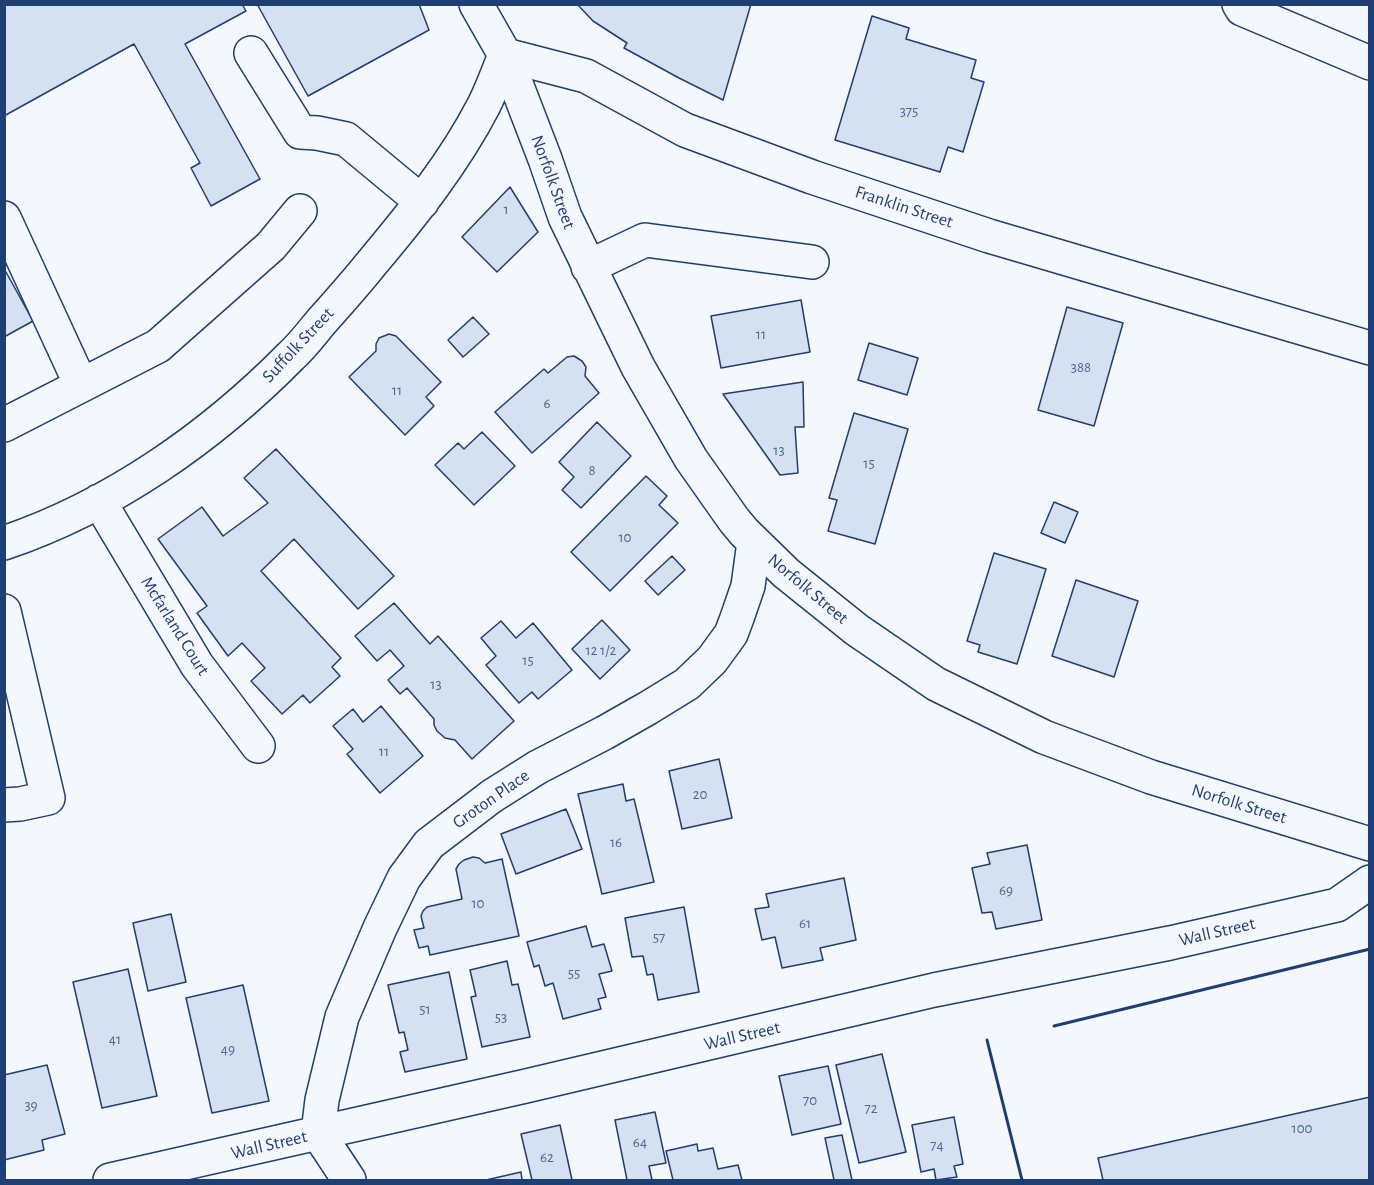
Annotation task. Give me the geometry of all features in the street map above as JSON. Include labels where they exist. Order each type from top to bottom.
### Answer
[{"type":"street","points":[[476,4],[505,55]]},
{"type":"street","points":[[1239,4],[1242,9],[1370,63]]},
{"type":"street","points":[[251,53],[300,132],[346,139],[422,202]]},
{"type":"street","name":"Suffolk Street","points":[[4,543],[74,514],[166,461],[220,421],[267,380],[293,354],[363,274],[422,202],[457,152],[484,105],[505,55]]},
{"type":"street","name":"Norfolk Street","points":[[505,55],[565,217],[638,367],[691,459],[734,520],[786,573],[857,630],[936,684],[1044,737],[1151,777],[1370,844]]},
{"type":"street","name":"Franklin Street","points":[[505,55],[586,76],[685,130],[812,177],[989,236],[1370,348]]},
{"type":"street","points":[[4,425],[158,346],[271,246],[300,211]]},
{"type":"street","points":[[4,218],[81,385]]},
{"type":"street","points":[[588,267],[645,240],[812,262]]},
{"type":"street","name":"Mcfarland Court","points":[[99,501],[197,665],[258,746]]},
{"type":"street","name":"Groton Place","points":[[318,1134],[322,1100],[342,1017],[380,928],[404,878],[414,863],[429,844],[492,796],[538,766],[604,733],[687,684],[712,660],[731,634],[748,586],[754,542]]},
{"type":"street","points":[[4,611],[48,798],[4,805]]},
{"type":"street","name":"Wall Street","points":[[110,1180],[318,1134],[934,990],[1170,943],[1337,905],[1370,882]]},
{"type":"street","points":[[318,1134],[349,1180]]},
{"type":"building","points":[[4,4],[242,4],[246,11],[185,44],[260,179],[211,206],[191,168],[200,163],[134,44],[4,116]]},
{"type":"building","points":[[257,4],[419,4],[429,30],[308,96]]},
{"type":"building","points":[[577,4],[751,4],[723,100],[624,48],[627,43],[593,21]]},
{"type":"building","points":[[872,16],[909,28],[906,39],[976,60],[971,78],[984,82],[963,152],[948,147],[940,172],[835,140]]},
{"type":"building","points":[[510,187],[538,232],[497,272],[462,237]]},
{"type":"building","points":[[6,272],[33,321],[4,337],[4,273]]},
{"type":"building","points":[[801,300],[810,352],[721,368],[711,316]]},
{"type":"building","points":[[1067,307],[1123,323],[1094,426],[1038,410]]},
{"type":"building","points":[[473,317],[489,334],[463,357],[448,340]]},
{"type":"building","points":[[389,334],[396,336],[441,382],[426,397],[434,406],[405,435],[349,377],[376,351],[379,338]]},
{"type":"building","points":[[869,343],[918,358],[907,395],[858,380]]},
{"type":"building","points":[[574,356],[582,361],[586,367],[585,376],[599,393],[532,453],[495,412],[544,369],[548,373],[567,357]]},
{"type":"building","points":[[803,382],[804,427],[795,427],[798,473],[780,475],[723,394]]},
{"type":"building","points":[[854,413],[908,429],[875,544],[828,531],[837,500],[829,498]]},
{"type":"building","points":[[597,422],[631,456],[581,508],[562,490],[574,477],[559,462]]},
{"type":"building","points":[[482,432],[515,466],[474,505],[435,465],[458,443],[464,449]]},
{"type":"building","points":[[276,449],[394,576],[358,609],[294,539],[261,571],[341,658],[332,667],[340,676],[310,703],[303,695],[282,714],[251,681],[265,668],[242,643],[228,656],[197,613],[207,606],[158,539],[202,507],[223,536],[268,503],[244,478]]},
{"type":"building","points":[[646,476],[667,496],[659,505],[678,523],[610,591],[571,552]]},
{"type":"building","points":[[1054,502],[1078,512],[1065,543],[1041,533]]},
{"type":"building","points":[[994,553],[1046,569],[1017,664],[978,652],[980,645],[967,641]]},
{"type":"building","points":[[672,556],[685,570],[658,595],[645,581]]},
{"type":"building","points":[[1076,580],[1138,601],[1114,677],[1052,656]]},
{"type":"building","points":[[394,603],[430,644],[438,636],[514,721],[472,759],[455,740],[445,738],[437,731],[434,719],[407,688],[400,694],[388,680],[404,666],[390,650],[377,661],[355,636]]},
{"type":"building","points":[[602,620],[630,650],[600,679],[572,649]]},
{"type":"building","points":[[501,621],[516,638],[533,623],[572,670],[538,699],[532,692],[519,703],[486,665],[496,656],[481,638]]},
{"type":"building","points":[[381,706],[423,756],[380,793],[347,754],[353,749],[333,726],[353,709],[363,722]]},
{"type":"building","points":[[719,759],[732,818],[682,829],[669,771]]},
{"type":"building","points":[[623,784],[626,801],[634,799],[654,882],[602,894],[578,794]]},
{"type":"building","points":[[566,809],[582,849],[516,874],[501,834]]},
{"type":"building","points":[[1027,845],[1042,920],[996,929],[992,912],[982,913],[972,868],[990,864],[987,853]]},
{"type":"building","points":[[473,857],[485,863],[502,859],[519,936],[430,955],[428,946],[419,948],[414,930],[424,928],[421,916],[427,907],[462,899],[456,869],[464,860]]},
{"type":"building","points":[[844,878],[856,940],[820,948],[823,960],[782,968],[775,937],[762,940],[755,909],[769,907],[766,894]]},
{"type":"building","points":[[684,907],[699,992],[658,1000],[653,974],[647,975],[643,956],[632,957],[625,918]]},
{"type":"building","points":[[171,914],[186,982],[148,991],[133,923]]},
{"type":"building","points":[[586,926],[592,947],[604,944],[612,971],[599,974],[606,997],[598,999],[601,1009],[563,1019],[553,983],[545,986],[539,965],[534,967],[527,942]]},
{"type":"building","points":[[507,961],[512,985],[518,984],[530,1037],[482,1047],[471,997],[476,996],[470,970]]},
{"type":"building","points":[[128,969],[157,1096],[102,1108],[73,982]]},
{"type":"building","points":[[449,972],[467,1059],[405,1072],[400,1052],[408,1050],[404,1032],[399,1033],[388,985]]},
{"type":"building","points":[[243,985],[269,1101],[212,1113],[186,998]]},
{"type":"building","points":[[882,1054],[906,1152],[859,1163],[836,1065]]},
{"type":"building","points":[[47,1065],[65,1134],[42,1140],[44,1150],[4,1160],[4,1075]]},
{"type":"building","points":[[828,1066],[841,1124],[792,1135],[779,1076]]},
{"type":"building","points":[[1370,1097],[1370,1180],[1103,1180],[1098,1158]]},
{"type":"building","points":[[655,1112],[666,1163],[649,1166],[652,1180],[627,1180],[615,1120]]},
{"type":"building","points":[[954,1117],[963,1164],[954,1166],[957,1177],[936,1180],[934,1169],[921,1172],[912,1125]]},
{"type":"building","points":[[560,1125],[572,1180],[532,1180],[521,1134]]},
{"type":"building","points":[[842,1135],[852,1180],[834,1180],[825,1138]]},
{"type":"building","points":[[697,1144],[698,1151],[713,1148],[718,1169],[738,1165],[742,1180],[673,1180],[666,1151]]},
{"type":"building","points":[[521,1172],[522,1180],[486,1180]]},
{"type":"wall","points":[[1054,1026],[1370,949]]},
{"type":"wall","points":[[987,1040],[1022,1180]]}]
